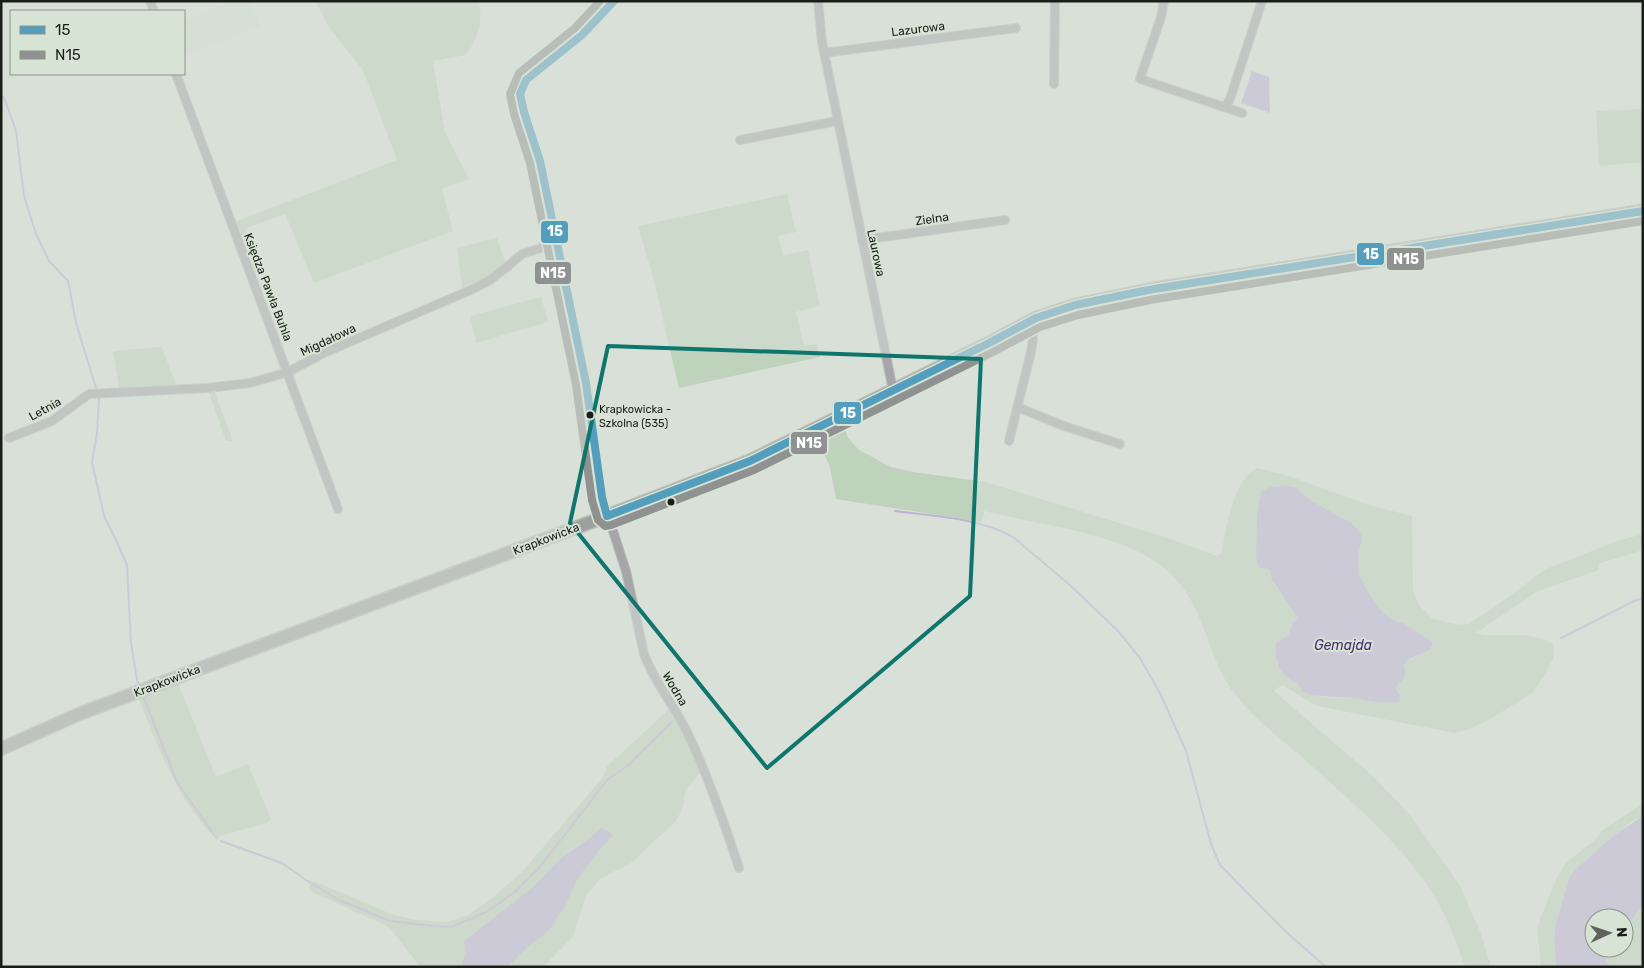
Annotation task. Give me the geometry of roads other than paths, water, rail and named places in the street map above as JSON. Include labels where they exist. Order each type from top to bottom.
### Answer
[{"type":"main road","name":"Krapkowicka","points":[[1,749],[79,714],[750,461],[1027,323],[1075,305],[1148,290],[1643,211]]},
{"type":"street","name":"Wodna","points":[[614,1],[582,35],[536,70],[526,80],[521,88],[521,102],[539,157],[586,384],[602,497],[626,571],[648,667],[687,732],[706,777],[739,868]]},
{"type":"street","name":"Laurowa","points":[[818,1],[824,52],[837,121],[893,390]]},
{"type":"street","points":[[1054,84],[1055,1]]},
{"type":"street","points":[[1164,1],[1161,17],[1140,79],[1242,113]]},
{"type":"street","points":[[1223,106],[1230,99],[1262,1]]},
{"type":"street","name":"Lazurowa","points":[[824,52],[1016,28]]},
{"type":"street","name":"Księdza Pawła Buhla","points":[[176,75],[338,509]]},
{"type":"street","points":[[740,140],[837,121]]},
{"type":"street","name":"Zielna","points":[[862,240],[1005,220]]},
{"type":"street","name":"Migdałowa","points":[[89,394],[207,388],[250,383],[288,372],[324,352],[473,289],[507,268],[522,254],[557,243]]},
{"type":"street","points":[[1009,440],[1033,338],[1027,323]]},
{"type":"street","name":"Letnia","points":[[8,438],[52,421],[89,394]]},
{"type":"street","points":[[1017,407],[1064,426],[1120,444]]},
{"type":"water","points":[[1252,71],[1269,77],[1270,113],[1241,103]]},
{"type":"water","name":"Gemajda","points":[[1270,487],[1295,487],[1312,501],[1350,522],[1355,527],[1361,534],[1362,539],[1358,557],[1359,574],[1368,592],[1380,609],[1391,619],[1405,624],[1433,642],[1430,650],[1407,660],[1404,665],[1406,674],[1395,688],[1401,696],[1399,702],[1381,702],[1308,694],[1302,692],[1298,684],[1286,676],[1280,669],[1275,652],[1276,643],[1288,636],[1292,623],[1298,618],[1272,580],[1268,569],[1260,568],[1257,564],[1257,516],[1261,492]]},
{"type":"water","points":[[1643,816],[1643,904],[1634,917],[1634,908],[1584,908],[1584,958],[1605,958],[1610,967],[1556,967],[1554,940],[1556,923],[1570,876],[1613,836]]},
{"type":"water","points":[[601,828],[613,835],[578,878],[565,906],[549,931],[530,945],[507,967],[461,967],[465,953],[464,941],[532,888],[560,859]]},
{"type":"waterway","points":[[1,94],[16,131],[24,196],[36,234],[49,261],[68,281],[76,323],[96,388]]},
{"type":"waterway","points":[[99,398],[97,433],[92,462],[104,516],[127,565],[131,643],[137,680],[140,687]]},
{"type":"waterway","points":[[895,511],[971,522],[1013,537],[1071,586],[1118,631],[1140,658],[1161,695],[1186,751],[1211,844],[1220,865],[1285,931],[1326,967]]},
{"type":"waterway","points":[[1561,638],[1643,598]]},
{"type":"waterway","points":[[143,696],[177,782],[215,836]]},
{"type":"waterway","points":[[221,841],[282,863],[339,900],[390,921],[452,927],[488,911],[516,891],[539,868],[607,780],[627,766],[672,722]]},
{"type":"place","name":"Krapkowicka - Szkolna (535)","points":[[590,415]]}]
